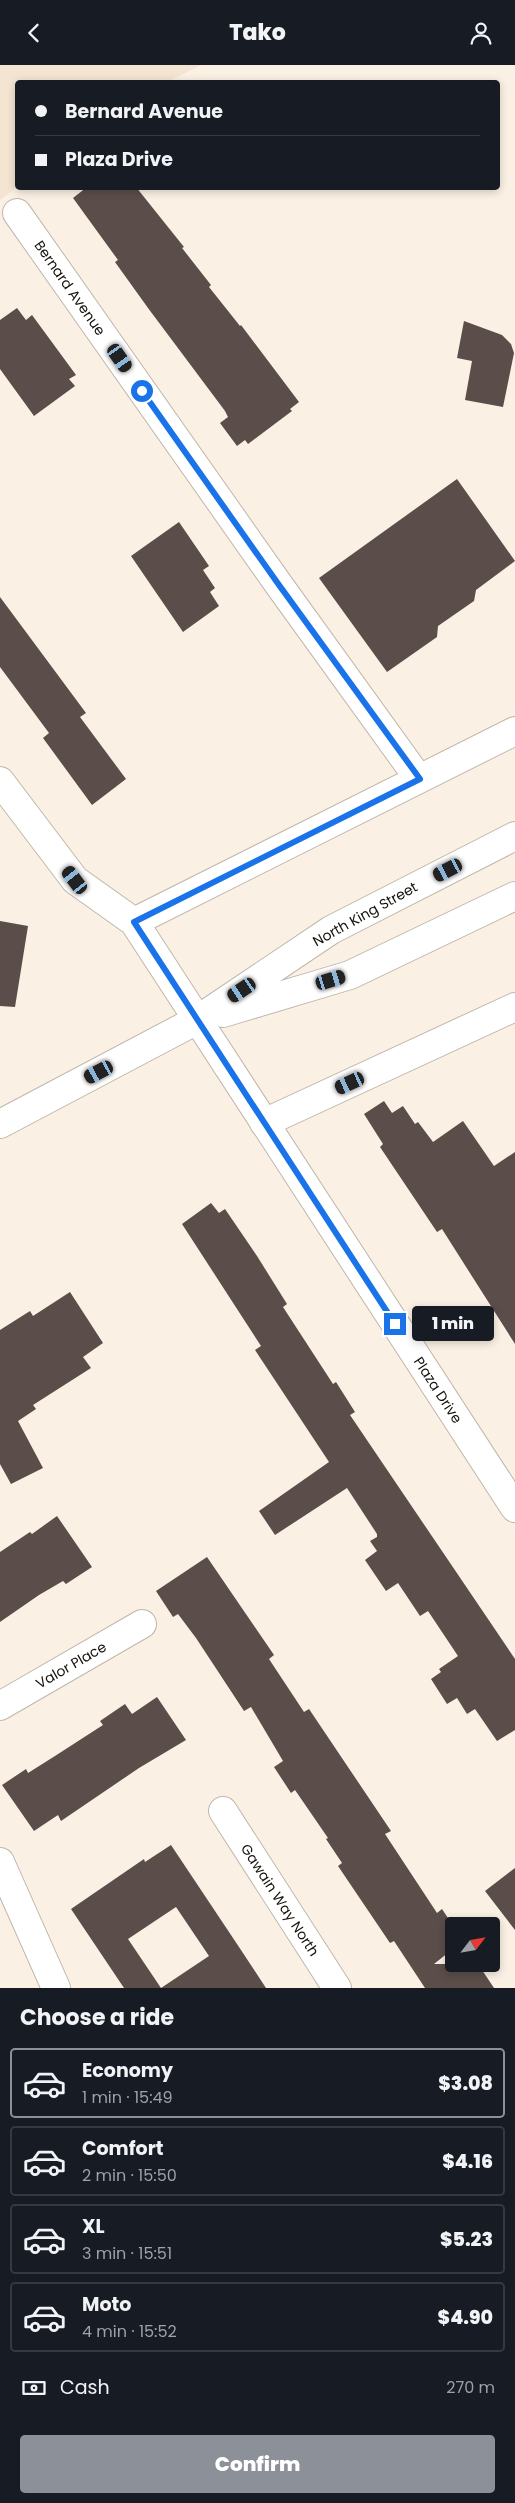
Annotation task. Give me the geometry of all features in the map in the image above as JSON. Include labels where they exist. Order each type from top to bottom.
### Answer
[{"type":"street","name":"Bernard Avenue","points":[[17,213],[279,585],[420,779]]},
{"type":"street","points":[[0,781],[75,880],[134,922],[515,731]]},
{"type":"street","name":"North King Street","points":[[0,1124],[198,1020],[331,930],[515,836]]},
{"type":"street","name":"North King Street","points":[[198,1020],[350,975],[515,896]]},
{"type":"street","name":"Plaza Drive","points":[[134,922],[515,1508]]},
{"type":"street","points":[[264,1123],[515,1007]]},
{"type":"street","name":"Valor Place","points":[[0,1706],[142,1624]]},
{"type":"street","name":"Gawain Way North","points":[[223,1811],[337,1988]]},
{"type":"street","points":[[1,1867],[56,1988]]},
{"type":"shaded area","points":[[0,65],[201,65],[171,80],[15,80],[15,189],[0,200]]},
{"type":"building","points":[[83,190],[138,190],[184,247],[182,248],[211,285],[209,287],[241,325],[299,402],[290,409],[292,411],[248,444],[245,440],[237,446],[220,423],[228,417],[225,411],[115,262],[118,260],[73,198]]},
{"type":"building","points":[[17,308],[26,320],[32,315],[76,375],[69,379],[75,386],[34,416],[0,369],[0,320]]},
{"type":"building","points":[[464,321],[502,335],[511,344],[514,353],[503,407],[465,400],[472,361],[457,358]]},
{"type":"building","points":[[457,479],[515,561],[476,590],[474,601],[438,626],[437,637],[387,672],[319,578]]},
{"type":"building","points":[[179,522],[209,566],[203,570],[215,588],[210,592],[219,606],[183,632],[131,556]]},
{"type":"building","points":[[0,597],[86,713],[80,717],[126,779],[92,805],[43,738],[49,733],[0,667]]},
{"type":"building","points":[[0,921],[28,926],[15,1007],[0,1006]]},
{"type":"building","points":[[384,1101],[392,1113],[403,1106],[415,1124],[418,1122],[433,1142],[463,1121],[494,1166],[515,1152],[515,1344],[442,1229],[437,1232],[380,1147],[383,1144],[364,1114]]},
{"type":"building","points":[[211,1203],[219,1213],[225,1209],[257,1256],[287,1304],[283,1307],[333,1384],[336,1382],[355,1412],[350,1415],[515,1659],[515,1730],[497,1741],[475,1709],[467,1714],[457,1698],[447,1704],[431,1679],[441,1672],[439,1669],[458,1656],[428,1611],[420,1616],[398,1583],[386,1591],[365,1560],[377,1551],[370,1541],[377,1537],[377,1534],[347,1488],[275,1535],[259,1511],[329,1462],[255,1350],[261,1346],[182,1224]]},
{"type":"building","points":[[70,1292],[103,1343],[83,1357],[91,1368],[33,1405],[36,1409],[18,1421],[43,1468],[11,1484],[0,1464],[0,1330],[30,1311],[33,1316]]},
{"type":"building","points":[[57,1516],[92,1567],[66,1584],[63,1581],[39,1595],[0,1622],[0,1552],[30,1532],[32,1534]]},
{"type":"building","points":[[207,1557],[274,1655],[269,1659],[304,1712],[309,1709],[391,1831],[385,1834],[437,1913],[442,1909],[447,1917],[445,1917],[445,1955],[434,1964],[445,1964],[445,1973],[484,1973],[494,1988],[425,1988],[394,1941],[390,1943],[338,1866],[342,1863],[326,1839],[328,1838],[295,1790],[291,1793],[274,1767],[283,1761],[251,1707],[244,1711],[196,1638],[178,1614],[173,1617],[156,1591]]},
{"type":"building","points":[[157,1697],[186,1740],[139,1768],[61,1821],[58,1815],[34,1831],[2,1785],[26,1769],[28,1773],[103,1725],[100,1721],[125,1704],[132,1714]]},
{"type":"building","points":[[171,1845],[266,1988],[124,1988],[71,1909],[144,1859],[145,1862]],"holes":[[[176,1907],[209,1956],[161,1988],[128,1939]]]},
{"type":"building","points":[[515,1868],[515,1930],[485,1891]]},
{"type":"route","points":[[142,391],[279,585],[420,779],[134,922],[395,1324]]}]
